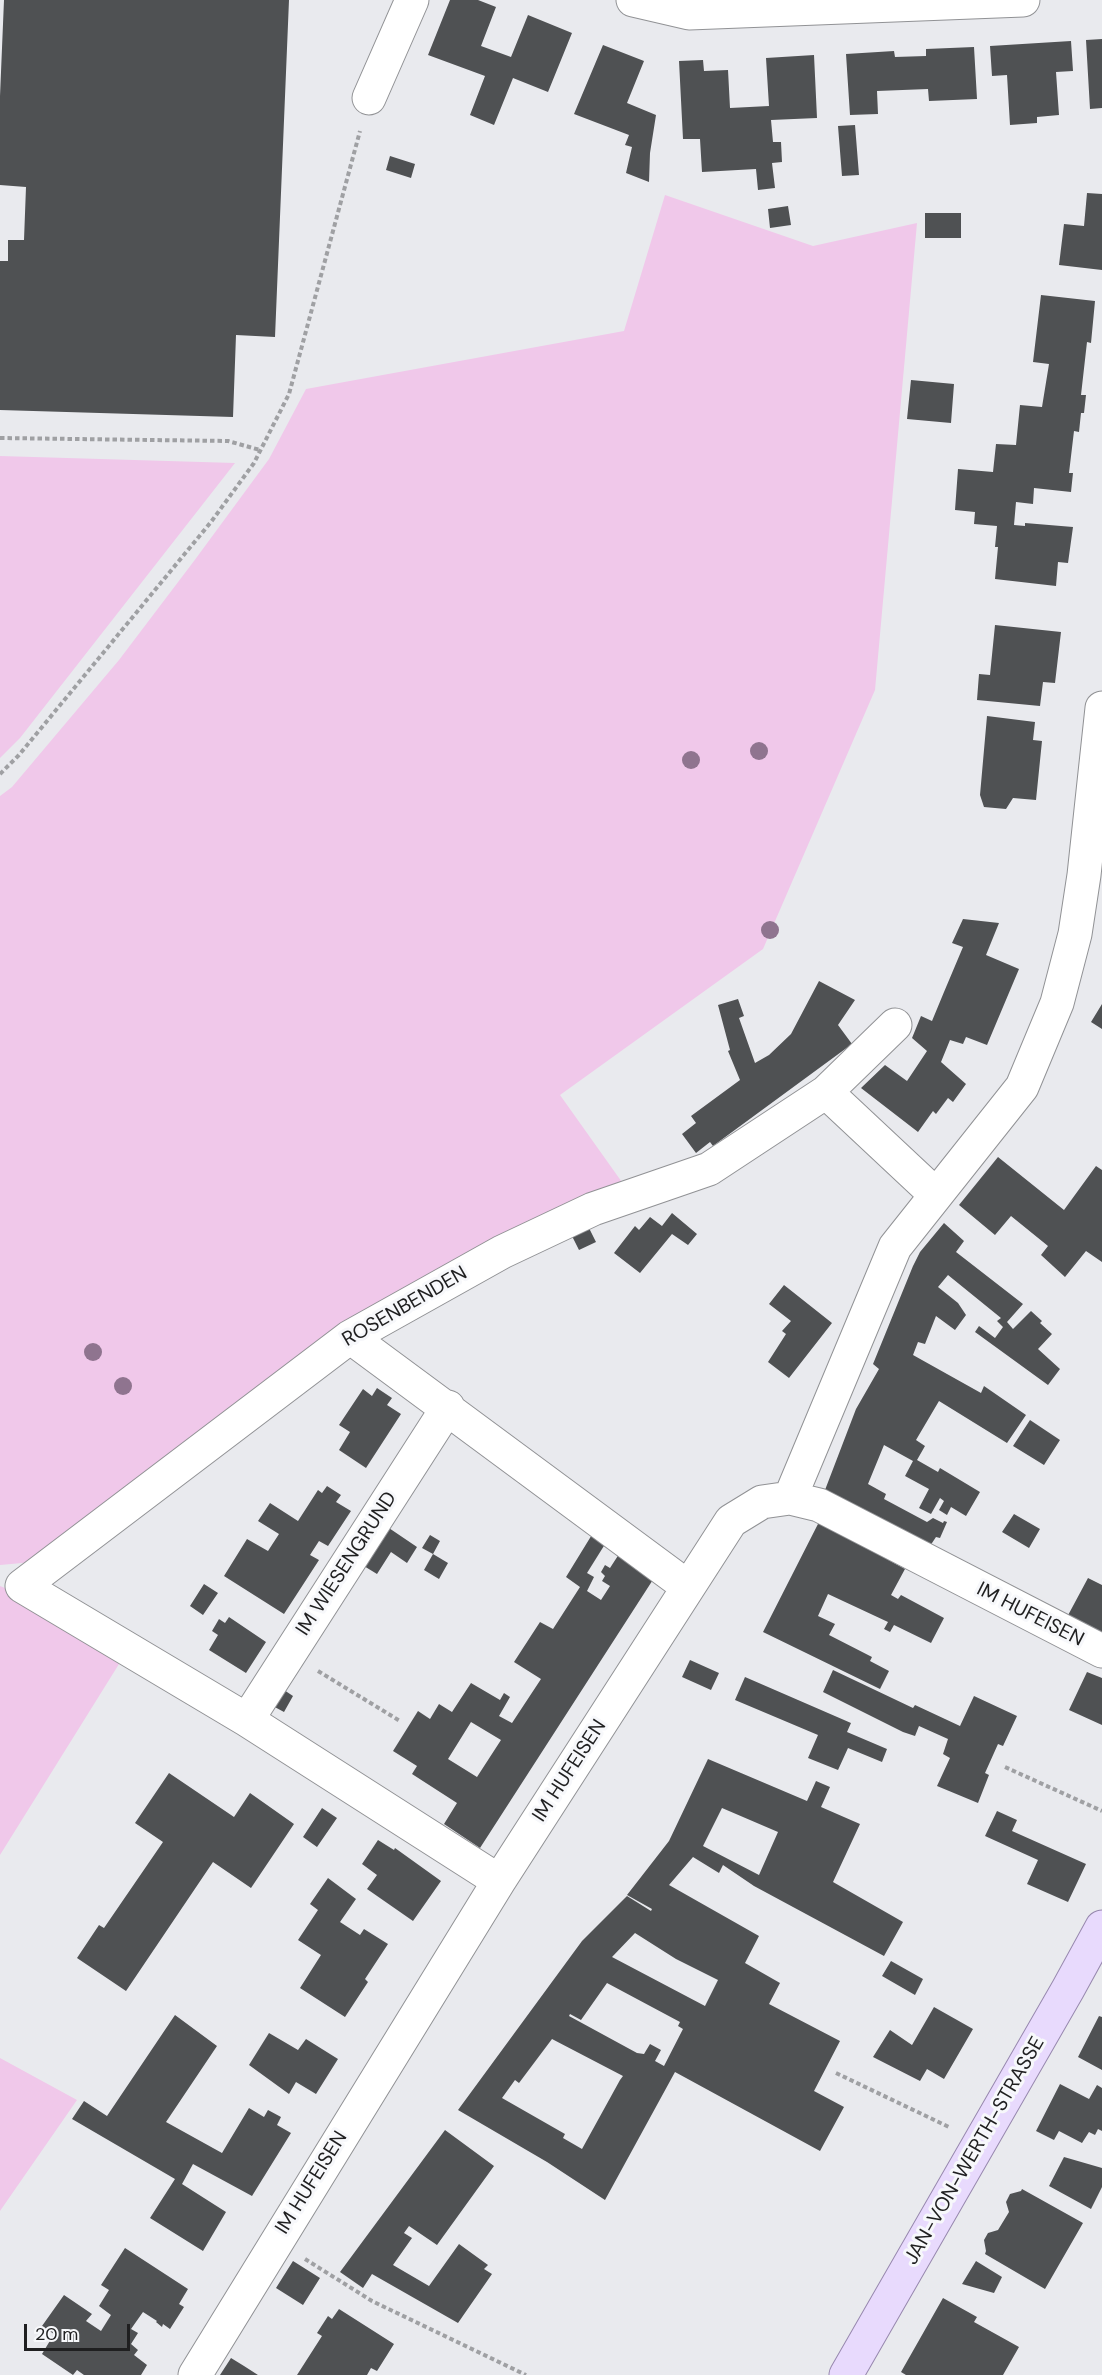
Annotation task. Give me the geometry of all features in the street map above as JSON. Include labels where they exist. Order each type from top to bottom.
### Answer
[{"type":"main road","name":"JAN-VON-WERTH-STRASSE","points":[[846,2375],[1102,1927]]},
{"type":"street","points":[[369,98],[412,0]]},
{"type":"street","points":[[633,0],[689,13],[1023,0]]},
{"type":"street","points":[[790,1498],[895,1248],[1022,1087],[1057,1003],[1075,934],[1081,895],[1102,708]]},
{"type":"street","name":"ROSENBENDEN","points":[[246,1720],[22,1586],[350,1337],[522,1242],[593,1209],[709,1168],[826,1092],[895,1025]]},
{"type":"street","points":[[826,1092],[936,1195]]},
{"type":"street","points":[[350,1337],[448,1407],[688,1587]]},
{"type":"street","name":"IM WIESENGRUND","points":[[246,1720],[448,1407]]},
{"type":"street","name":"IM HUFEISEN","points":[[195,2375],[499,1881],[731,1521],[762,1502],[790,1498],[819,1505],[1102,1651]]},
{"type":"street","points":[[246,1720],[499,1881]]},
{"type":"path","points":[[0,774],[20,755],[211,522],[254,463],[289,394],[369,98]]},
{"type":"path","points":[[0,438],[228,441],[260,450]]},
{"type":"path","points":[[289,1654],[400,1721]]},
{"type":"path","points":[[1005,1767],[1102,1811]]},
{"type":"path","points":[[836,2073],[981,2142]]},
{"type":"path","points":[[277,2240],[372,2301],[526,2375]]},
{"type":"shaded area","points":[[665,195],[813,246],[917,223],[875,690],[763,949],[560,1095],[624,1185],[511,1235],[33,1562],[0,1565],[0,796],[12,787],[119,660],[194,561],[269,459],[306,389],[624,331]]},
{"type":"shaded area","points":[[0,456],[235,463],[20,738],[0,758]]},
{"type":"shaded area","points":[[0,1586],[15,1592],[119,1664],[0,1855]]},
{"type":"shaded area","points":[[0,2058],[77,2100],[0,2211]]},
{"type":"building","points":[[4,0],[289,0],[275,337],[236,335],[233,417],[0,410],[0,261],[8,261],[8,240],[24,240],[26,187],[0,185],[0,96]]},
{"type":"building","points":[[450,0],[478,0],[496,7],[481,46],[511,57],[528,15],[572,33],[548,92],[513,78],[494,125],[470,115],[485,76],[428,55]]},
{"type":"building","points":[[1102,39],[1102,108],[1090,109],[1086,40]]},
{"type":"building","points":[[1071,41],[1073,71],[1056,72],[1059,115],[1037,117],[1037,123],[1010,125],[1007,75],[992,76],[990,46]]},
{"type":"building","points":[[603,45],[644,61],[627,103],[656,115],[650,153],[649,182],[626,173],[632,147],[625,145],[629,135],[574,114]]},
{"type":"building","points":[[974,47],[977,99],[929,101],[928,89],[877,91],[878,114],[850,115],[846,54],[894,51],[895,57],[926,56],[926,49]]},
{"type":"building","points":[[814,55],[817,118],[771,120],[773,142],[781,142],[782,162],[772,163],[775,188],[758,190],[756,169],[702,172],[700,139],[683,139],[679,61],[703,60],[704,71],[728,70],[730,108],[769,106],[766,58]]},
{"type":"building","points":[[855,125],[859,175],[842,176],[838,126]]},
{"type":"building","points":[[390,156],[415,164],[411,178],[386,170]]},
{"type":"building","points":[[1087,193],[1102,194],[1102,270],[1059,265],[1064,224],[1084,226]]},
{"type":"building","points":[[788,206],[791,225],[770,228],[768,209]]},
{"type":"building","points":[[925,213],[961,213],[961,238],[925,238]]},
{"type":"building","points":[[1041,295],[1095,301],[1091,343],[1087,342],[1081,395],[1086,395],[1084,413],[1081,413],[1079,432],[1074,431],[1069,473],[1073,473],[1071,492],[1034,488],[1033,504],[1016,502],[1014,525],[1025,526],[1025,523],[1073,527],[1068,563],[1058,562],[1056,586],[995,579],[997,526],[974,524],[975,512],[955,510],[958,469],[993,472],[996,444],[1016,445],[1020,405],[1042,407],[1049,364],[1033,362]]},
{"type":"building","points":[[911,380],[954,384],[951,423],[907,419]]},
{"type":"building","points":[[995,625],[1061,632],[1055,683],[1043,682],[1040,706],[977,700],[979,674],[990,675]]},
{"type":"building","points":[[987,716],[1035,722],[1033,740],[1042,741],[1036,800],[1013,798],[1006,809],[984,807],[980,795]]},
{"type":"building","points":[[963,919],[999,923],[986,955],[1019,969],[987,1045],[966,1037],[963,1044],[950,1040],[941,1062],[966,1084],[953,1102],[948,1098],[936,1114],[933,1111],[918,1132],[861,1088],[885,1065],[907,1081],[927,1051],[912,1038],[921,1016],[932,1021],[963,947],[952,943]]},
{"type":"building","points":[[819,981],[855,1000],[838,1025],[852,1044],[713,1146],[710,1142],[696,1153],[682,1134],[696,1123],[691,1116],[740,1080],[728,1051],[730,1050],[718,1005],[738,999],[744,1016],[739,1018],[755,1063],[769,1055],[791,1034]]},
{"type":"building","points":[[1102,1004],[1102,1029],[1091,1022]]},
{"type":"building","points":[[998,1157],[1064,1210],[1096,1166],[1102,1170],[1102,1262],[1086,1251],[1065,1277],[1041,1255],[1048,1246],[1011,1216],[995,1235],[959,1205]]},
{"type":"building","points":[[672,1213],[697,1234],[688,1245],[672,1234],[640,1273],[614,1253],[635,1226],[639,1230],[650,1217],[662,1226]]},
{"type":"building","points":[[944,1223],[964,1241],[956,1252],[1023,1304],[1007,1322],[1013,1329],[1031,1311],[1042,1321],[1040,1323],[1052,1334],[1038,1349],[1060,1369],[1048,1385],[975,1332],[979,1326],[995,1338],[1003,1327],[997,1321],[1001,1318],[948,1275],[938,1287],[958,1303],[966,1315],[955,1330],[936,1316],[925,1344],[918,1342],[913,1355],[981,1393],[984,1386],[1026,1415],[1007,1443],[939,1401],[916,1440],[925,1446],[917,1460],[938,1472],[940,1468],[980,1492],[966,1516],[951,1507],[947,1515],[939,1510],[944,1501],[940,1498],[931,1514],[919,1508],[929,1489],[905,1476],[913,1461],[884,1445],[868,1484],[886,1494],[884,1499],[927,1522],[933,1518],[943,1523],[947,1522],[940,1538],[936,1537],[930,1546],[825,1490],[856,1409],[879,1369],[873,1364],[913,1266],[920,1252]]},
{"type":"building","points":[[589,1228],[596,1242],[579,1250],[572,1236]]},
{"type":"building","points":[[784,1285],[832,1323],[789,1378],[768,1362],[786,1334],[782,1331],[791,1321],[769,1304]]},
{"type":"building","points":[[377,1388],[392,1398],[387,1405],[401,1414],[366,1468],[339,1450],[350,1432],[339,1425],[363,1389],[372,1396]]},
{"type":"building","points":[[1030,1420],[1060,1440],[1044,1465],[1013,1446]]},
{"type":"building","points":[[327,1486],[341,1495],[336,1502],[351,1511],[328,1546],[319,1541],[310,1555],[319,1560],[284,1614],[224,1576],[247,1539],[268,1551],[279,1534],[258,1521],[270,1503],[298,1521],[318,1490],[322,1493]]},
{"type":"building","points":[[1014,1514],[1040,1529],[1029,1548],[1002,1532]]},
{"type":"building","points":[[819,1522],[905,1569],[891,1595],[898,1599],[901,1595],[944,1618],[931,1643],[894,1625],[890,1632],[884,1629],[888,1622],[828,1594],[818,1616],[835,1624],[829,1635],[872,1657],[870,1661],[889,1671],[880,1689],[763,1632]]},
{"type":"building","points":[[383,1524],[417,1547],[407,1563],[391,1552],[377,1574],[359,1563]]},
{"type":"building","points":[[593,1533],[607,1541],[587,1573],[594,1577],[587,1591],[601,1600],[610,1586],[602,1581],[605,1576],[601,1572],[605,1565],[610,1568],[621,1551],[656,1575],[480,1848],[444,1824],[457,1803],[412,1774],[417,1766],[393,1751],[418,1711],[430,1719],[439,1704],[452,1712],[471,1683],[500,1700],[504,1693],[510,1697],[499,1716],[512,1723],[541,1679],[514,1662],[540,1622],[553,1629],[580,1587],[566,1577]],"holes":[[[471,1722],[501,1740],[477,1777],[448,1759]]]},
{"type":"building","points":[[430,1535],[440,1541],[433,1554],[422,1548]]},
{"type":"building","points":[[433,1554],[448,1563],[439,1579],[424,1570]]},
{"type":"building","points":[[1088,1578],[1102,1585],[1102,1638],[1066,1619]]},
{"type":"building","points":[[204,1584],[218,1593],[203,1615],[190,1606]]},
{"type":"building","points":[[229,1617],[266,1642],[246,1673],[209,1650],[218,1635],[212,1631],[219,1619],[225,1623]]},
{"type":"building","points":[[690,1660],[719,1673],[711,1690],[682,1677]]},
{"type":"building","points":[[833,1670],[913,1708],[915,1705],[960,1726],[974,1696],[1017,1716],[1003,1746],[998,1744],[985,1773],[989,1775],[978,1803],[937,1786],[950,1758],[943,1754],[948,1739],[919,1726],[915,1736],[903,1732],[823,1692]]},
{"type":"building","points":[[1087,1672],[1102,1678],[1102,1725],[1069,1710]]},
{"type":"building","points":[[745,1677],[851,1723],[847,1732],[887,1749],[882,1762],[848,1748],[838,1770],[808,1758],[818,1735],[735,1700]]},
{"type":"building","points":[[281,1688],[293,1696],[284,1712],[271,1705]]},
{"type":"building","points":[[708,1759],[807,1801],[816,1781],[830,1787],[821,1807],[860,1824],[833,1882],[903,1922],[884,1956],[754,1886],[723,1865],[719,1873],[693,1857],[669,1885],[759,1936],[745,1963],[780,1983],[769,2004],[840,2041],[814,2091],[844,2107],[820,2151],[675,2072],[605,2200],[547,2162],[458,2110],[582,1941],[627,1896],[651,1911],[652,1909],[627,1895],[669,1841]],"holes":[[[722,1808],[778,1832],[759,1875],[703,1846]],[[635,1933],[676,1959],[718,1980],[705,2006],[612,1957]],[[607,1983],[680,2022],[678,2026],[683,2029],[664,2066],[655,2061],[661,2050],[650,2044],[644,2054],[637,2053],[569,2016],[570,2014],[581,2020]],[[552,2039],[623,2076],[582,2149],[563,2138],[565,2134],[502,2098],[515,2080],[519,2083]]]},
{"type":"building","points":[[169,1773],[234,1817],[250,1793],[294,1824],[251,1888],[213,1862],[126,1991],[77,1958],[99,1925],[104,1928],[163,1842],[135,1823]]},
{"type":"building","points":[[322,1808],[337,1818],[317,1847],[303,1837]]},
{"type":"building","points":[[997,1811],[1017,1820],[1012,1831],[1086,1864],[1068,1902],[1027,1884],[1038,1860],[985,1836]]},
{"type":"building","points":[[378,1840],[394,1850],[395,1848],[441,1881],[413,1921],[367,1889],[377,1875],[362,1864]]},
{"type":"building","points":[[328,1878],[356,1899],[340,1922],[360,1935],[364,1929],[388,1944],[365,1979],[368,1982],[345,2017],[300,1988],[321,1955],[298,1940],[318,1910],[310,1904]]},
{"type":"building","points":[[891,1961],[923,1979],[915,1995],[882,1976]]},
{"type":"building","points":[[934,2007],[973,2029],[944,2079],[927,2069],[920,2081],[873,2057],[890,2030],[912,2045]]},
{"type":"building","points":[[175,2015],[217,2046],[166,2122],[222,2153],[249,2108],[264,2117],[268,2110],[281,2117],[277,2125],[291,2133],[252,2196],[193,2164],[182,2184],[226,2212],[203,2251],[150,2218],[175,2179],[72,2119],[84,2101],[107,2116]]},
{"type":"building","points":[[1099,2016],[1102,2017],[1102,2070],[1078,2057]]},
{"type":"building","points":[[269,2033],[298,2050],[306,2039],[338,2059],[316,2094],[296,2082],[289,2094],[249,2065]]},
{"type":"building","points":[[1060,2084],[1089,2099],[1097,2085],[1102,2088],[1102,2131],[1098,2129],[1095,2135],[1089,2132],[1082,2143],[1059,2131],[1054,2140],[1036,2131]]},
{"type":"building","points":[[445,2130],[494,2166],[437,2245],[409,2226],[404,2233],[412,2238],[393,2265],[429,2286],[459,2244],[488,2265],[484,2269],[492,2274],[458,2323],[372,2274],[363,2288],[340,2272]]},
{"type":"building","points":[[1064,2157],[1102,2168],[1102,2187],[1091,2209],[1049,2186]]},
{"type":"building","points":[[1022,2189],[1083,2223],[1045,2289],[985,2254],[984,2240],[988,2233],[998,2230],[1009,2212],[1006,2202],[1010,2194]]},
{"type":"building","points":[[125,2248],[188,2289],[179,2304],[184,2307],[170,2329],[163,2324],[162,2327],[143,2312],[131,2329],[138,2333],[131,2344],[138,2350],[134,2355],[147,2365],[141,2375],[84,2375],[77,2370],[73,2375],[42,2354],[54,2334],[42,2326],[64,2295],[92,2314],[86,2321],[101,2331],[111,2315],[99,2306],[109,2290],[101,2285]]},
{"type":"building","points":[[293,2261],[320,2278],[303,2305],[276,2288]]},
{"type":"building","points":[[976,2261],[1002,2277],[994,2293],[962,2284]]},
{"type":"building","points":[[943,2298],[977,2317],[974,2322],[1019,2347],[1003,2375],[906,2375],[901,2372]]},
{"type":"building","points":[[339,2309],[394,2344],[377,2371],[371,2368],[367,2375],[297,2375],[322,2336],[317,2333],[328,2316],[332,2319]]},
{"type":"building","points":[[231,2358],[244,2366],[258,2375],[220,2375]]}]
